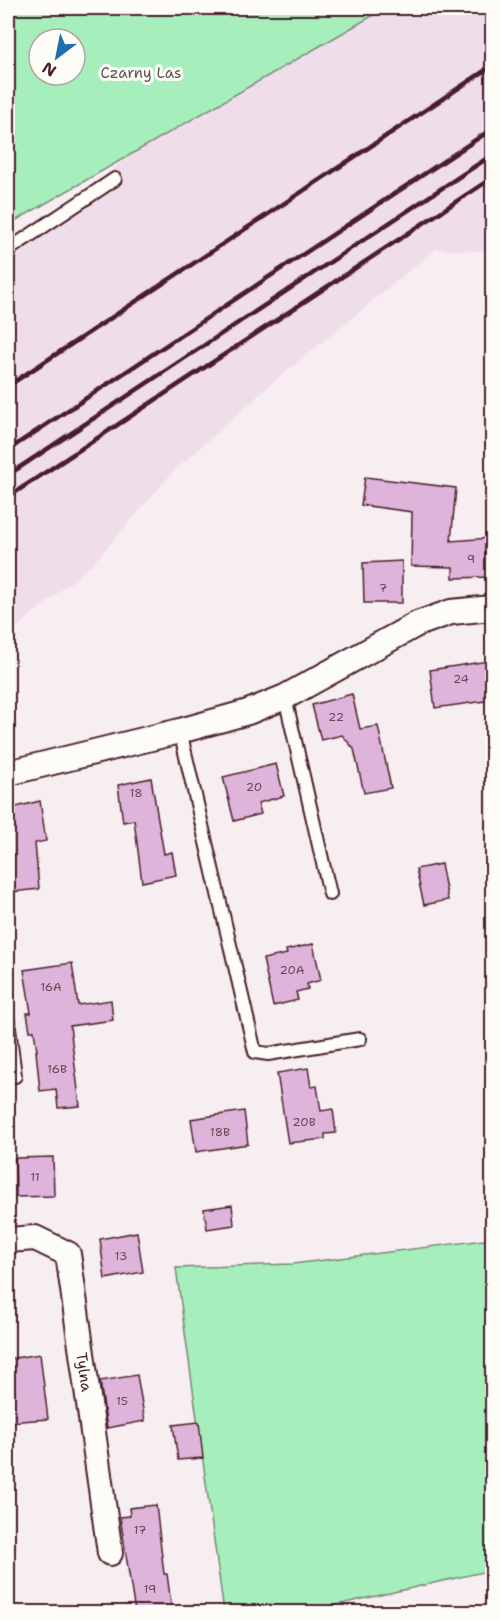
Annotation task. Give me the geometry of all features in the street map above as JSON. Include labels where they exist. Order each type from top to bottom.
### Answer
[{"type":"street","points":[[8,773],[248,712],[285,697],[417,624],[451,612],[492,608]]},
{"type":"street","name":"Tylna","points":[[8,1240],[35,1238],[68,1254],[110,1552]]},
{"type":"lane","points":[[8,250],[115,179]]},
{"type":"lane","points":[[285,697],[330,894]]},
{"type":"lane","points":[[180,731],[255,1052],[268,1054],[360,1039]]},
{"type":"lane","points":[[8,1020],[15,1076]]},
{"type":"shaded area","points":[[381,8],[492,8],[492,245],[481,251],[436,249],[271,384],[172,473],[93,563],[8,635],[8,261],[128,156]]},
{"type":"green space","name":"Czarny Las","points":[[8,8],[386,8],[8,225]]},
{"type":"green space","points":[[492,1239],[492,1570],[305,1612],[224,1612],[176,1268],[293,1264]]},
{"type":"building","points":[[365,477],[456,488],[451,541],[490,538],[491,577],[453,578],[453,567],[411,566],[412,512],[361,505]]},
{"type":"building","points":[[402,561],[402,603],[364,603],[363,563]]},
{"type":"building","points":[[488,661],[492,700],[435,708],[430,670]]},
{"type":"building","points":[[352,694],[360,729],[378,726],[391,788],[364,793],[354,749],[342,735],[321,740],[312,705]]},
{"type":"building","points":[[276,764],[284,796],[258,803],[261,814],[234,821],[223,777]]},
{"type":"building","points":[[151,778],[164,854],[172,852],[176,875],[142,882],[134,820],[123,822],[118,785]]},
{"type":"building","points":[[40,801],[46,841],[35,843],[39,889],[12,892],[8,860],[8,809]]},
{"type":"building","points":[[441,864],[448,900],[424,905],[416,869]]},
{"type":"building","points":[[313,944],[321,980],[307,984],[308,989],[296,992],[298,1000],[273,1006],[263,959],[287,954],[286,950]]},
{"type":"building","points":[[72,963],[78,1005],[111,1000],[113,1020],[70,1026],[80,1106],[58,1108],[56,1089],[40,1091],[34,1031],[30,1031],[27,1013],[31,1013],[24,970]]},
{"type":"building","points":[[308,1068],[311,1087],[317,1086],[321,1111],[333,1109],[336,1133],[325,1134],[325,1139],[288,1143],[277,1073]]},
{"type":"building","points":[[244,1111],[248,1144],[196,1152],[191,1119]]},
{"type":"building","points":[[53,1157],[54,1196],[16,1197],[15,1158]]},
{"type":"building","points":[[232,1205],[234,1225],[207,1229],[204,1209]]},
{"type":"building","points":[[137,1232],[143,1272],[105,1279],[100,1239]]},
{"type":"building","points":[[40,1354],[48,1419],[8,1422],[8,1359]]},
{"type":"building","points":[[137,1375],[145,1421],[107,1428],[100,1381]]},
{"type":"building","points":[[199,1422],[203,1458],[178,1460],[173,1425]]},
{"type":"building","points":[[156,1505],[164,1574],[167,1574],[172,1612],[135,1612],[120,1517],[130,1516],[129,1508]]},
{"type":"railway","points":[[8,386],[492,66]]},
{"type":"railway","points":[[8,450],[492,129]]},
{"type":"railway","points":[[8,475],[492,155]]},
{"type":"railway","points":[[8,497],[492,178]]}]
